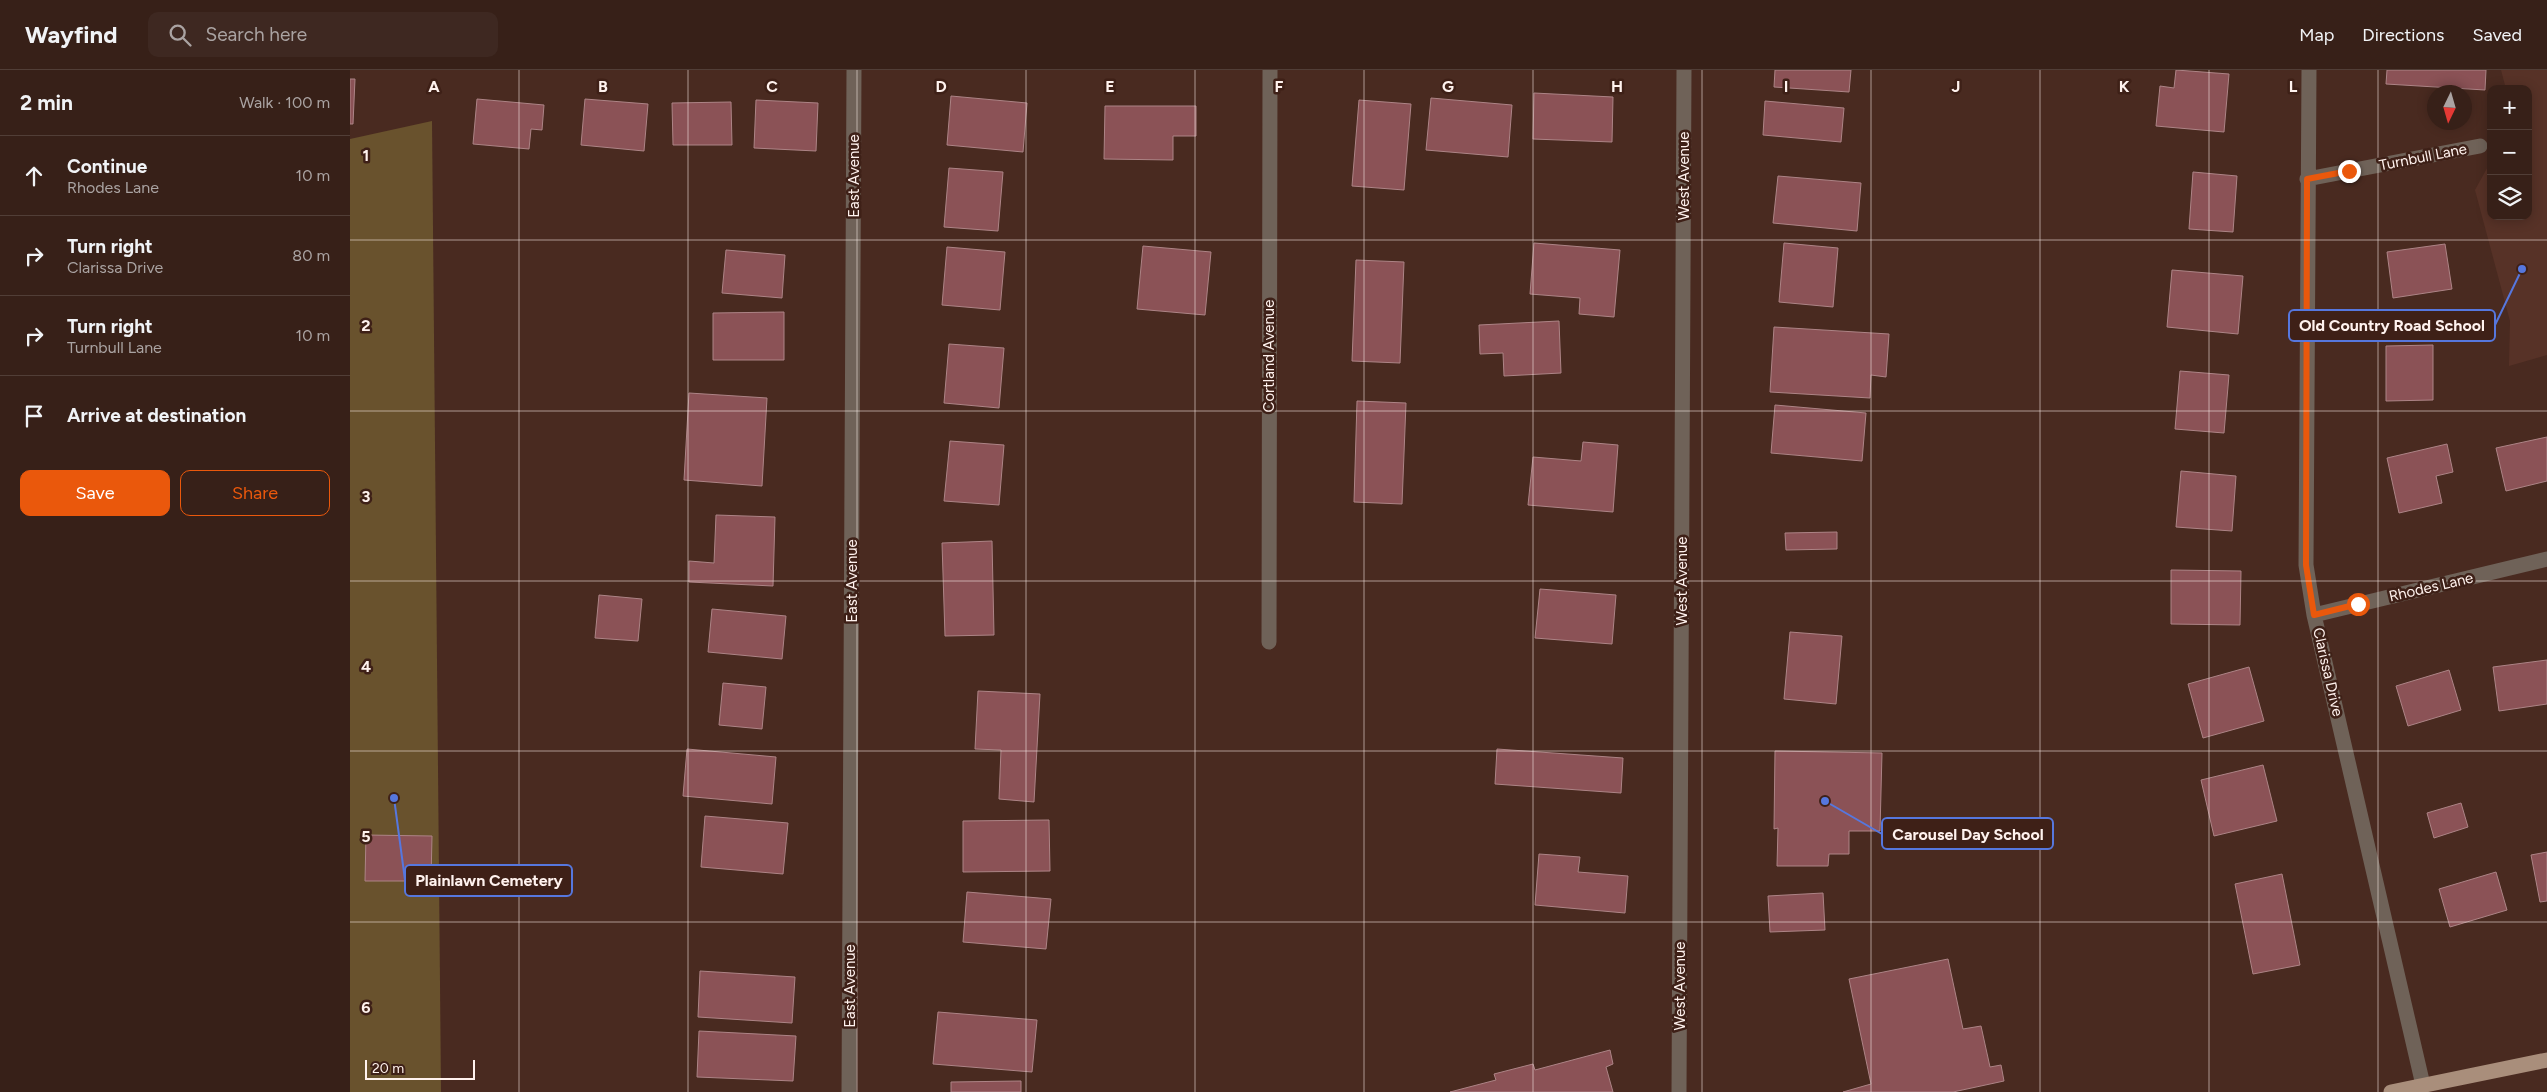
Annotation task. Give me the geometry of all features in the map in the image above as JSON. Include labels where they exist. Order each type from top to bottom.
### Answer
[{"type":"main road","points":[[2391,1092],[2547,1060]]},
{"type":"street","name":"East Avenue","points":[[849,1092],[854,70]]},
{"type":"street","name":"Cortland Avenue","points":[[1269,642],[1270,70]]},
{"type":"street","name":"West Avenue","points":[[1679,1092],[1684,70]]},
{"type":"street","name":"Clarissa Drive","points":[[2309,70],[2306,565],[2314,615],[2422,1085]]},
{"type":"street","name":"Turnbull Lane","points":[[2307,179],[2480,146]]},
{"type":"street","name":"Rhodes Lane","points":[[2314,615],[2547,559]]},
{"type":"shaded area","points":[[2501,70],[2547,70],[2547,355],[2509,366],[2510,321],[2475,190],[2487,168],[2487,220],[2532,220],[2532,85],[2505,85]]},
{"type":"shaded area","points":[[432,121],[441,1092],[350,1092],[350,139]]},
{"type":"building","points":[[1775,70],[1851,70],[1849,92],[1774,87]]},
{"type":"building","points":[[2176,70],[2229,74],[2224,132],[2156,126],[2160,86],[2174,88]]},
{"type":"building","points":[[2387,70],[2486,70],[2485,90],[2472,89],[2472,85],[2427,86],[2386,84]]},
{"type":"building","points":[[350,79],[355,79],[353,124],[350,124]]},
{"type":"building","points":[[1534,93],[1613,97],[1612,142],[1533,139]]},
{"type":"building","points":[[951,96],[1027,103],[1023,152],[947,145]]},
{"type":"building","points":[[1431,98],[1512,105],[1508,157],[1426,150]]},
{"type":"building","points":[[477,99],[544,105],[542,130],[531,129],[529,149],[473,144]]},
{"type":"building","points":[[585,99],[648,104],[644,151],[581,145]]},
{"type":"building","points":[[756,100],[818,103],[816,151],[754,148]]},
{"type":"building","points":[[1359,100],[1411,104],[1404,190],[1352,186]]},
{"type":"building","points":[[1765,101],[1844,108],[1841,142],[1763,135]]},
{"type":"building","points":[[731,102],[732,145],[673,145],[672,103]]},
{"type":"building","points":[[1105,106],[1196,106],[1196,136],[1173,136],[1173,160],[1104,159]]},
{"type":"building","points":[[949,168],[1003,172],[998,231],[944,227]]},
{"type":"building","points":[[2193,172],[2237,176],[2233,232],[2189,229]]},
{"type":"building","points":[[1778,176],[1861,183],[1857,231],[1773,223]]},
{"type":"building","points":[[1534,243],[1620,250],[1614,317],[1579,314],[1580,298],[1530,294]]},
{"type":"building","points":[[1784,243],[1838,248],[1833,307],[1779,302]]},
{"type":"building","points":[[2445,244],[2452,289],[2393,298],[2387,252]]},
{"type":"building","points":[[1143,246],[1211,252],[1205,315],[1137,309]]},
{"type":"building","points":[[947,247],[1005,252],[1000,310],[942,305]]},
{"type":"building","points":[[726,250],[785,255],[782,298],[722,293]]},
{"type":"building","points":[[1356,260],[1404,262],[1400,363],[1352,361]]},
{"type":"building","points":[[2172,270],[2243,276],[2238,334],[2167,327]]},
{"type":"building","points":[[784,312],[784,360],[713,360],[713,313]]},
{"type":"building","points":[[1559,321],[1561,373],[1504,376],[1503,353],[1480,354],[1479,325]]},
{"type":"building","points":[[1774,327],[1889,334],[1886,377],[1871,375],[1870,398],[1770,392]]},
{"type":"building","points":[[949,344],[1004,348],[999,408],[944,403]]},
{"type":"building","points":[[2433,345],[2433,400],[2386,401],[2386,346]]},
{"type":"building","points":[[2180,371],[2229,375],[2224,433],[2175,429]]},
{"type":"building","points":[[689,393],[767,398],[762,486],[684,480]]},
{"type":"building","points":[[1357,401],[1406,403],[1402,504],[1354,502]]},
{"type":"building","points":[[1775,405],[1866,413],[1862,461],[1771,453]]},
{"type":"building","points":[[2547,437],[2547,481],[2506,491],[2496,448]]},
{"type":"building","points":[[950,441],[1004,445],[999,505],[944,501]]},
{"type":"building","points":[[1583,442],[1618,445],[1613,512],[1528,505],[1533,457],[1581,461]]},
{"type":"building","points":[[2447,444],[2453,472],[2436,476],[2442,503],[2399,513],[2387,458]]},
{"type":"building","points":[[2181,471],[2236,476],[2232,531],[2176,527]]},
{"type":"building","points":[[716,515],[775,517],[773,586],[689,582],[689,561],[714,563]]},
{"type":"building","points":[[1837,532],[1837,549],[1786,550],[1785,533]]},
{"type":"building","points":[[992,541],[994,635],[945,636],[942,543]]},
{"type":"building","points":[[2171,570],[2241,571],[2240,625],[2171,624]]},
{"type":"building","points":[[1540,589],[1616,595],[1612,644],[1535,638]]},
{"type":"building","points":[[599,595],[642,599],[638,641],[595,638]]},
{"type":"building","points":[[712,609],[786,616],[782,659],[708,652]]},
{"type":"building","points":[[1790,632],[1842,636],[1836,704],[1784,699]]},
{"type":"building","points":[[2547,660],[2547,704],[2499,711],[2493,667]]},
{"type":"building","points":[[2249,667],[2264,721],[2203,738],[2188,684]]},
{"type":"building","points":[[2449,670],[2461,710],[2408,726],[2396,686]]},
{"type":"building","points":[[723,683],[766,687],[762,729],[719,725]]},
{"type":"building","points":[[978,691],[1040,694],[1034,802],[999,799],[1001,750],[975,749]]},
{"type":"building","points":[[687,749],[776,757],[772,804],[683,796]]},
{"type":"building","points":[[1497,749],[1623,758],[1621,793],[1495,784]]},
{"type":"building","points":[[1775,751],[1882,753],[1880,831],[1849,831],[1849,854],[1829,854],[1828,866],[1777,866],[1778,828],[1774,829]]},
{"type":"building","points":[[2263,765],[2277,821],[2214,836],[2201,780]]},
{"type":"building","points":[[2461,803],[2468,827],[2434,838],[2427,813]]},
{"type":"building","points":[[705,816],[788,823],[783,874],[701,867]]},
{"type":"building","points":[[1049,820],[1050,871],[963,872],[963,821]]},
{"type":"building","points":[[366,835],[432,836],[431,881],[365,881]]},
{"type":"building","points":[[2547,852],[2547,901],[2540,902],[2531,855]]},
{"type":"building","points":[[1539,854],[1580,857],[1578,872],[1628,876],[1625,913],[1535,905]]},
{"type":"building","points":[[2496,872],[2507,910],[2450,927],[2439,889]]},
{"type":"building","points":[[2282,874],[2300,965],[2253,974],[2235,884]]},
{"type":"building","points":[[967,892],[1051,899],[1046,949],[963,942]]},
{"type":"building","points":[[1823,893],[1825,930],[1770,932],[1768,896]]},
{"type":"building","points":[[1948,959],[1963,1029],[1981,1026],[1990,1067],[2001,1065],[2004,1081],[1953,1092],[1843,1092],[1871,1084],[1849,979]]},
{"type":"building","points":[[700,971],[795,977],[792,1023],[698,1017]]},
{"type":"building","points":[[938,1012],[1037,1020],[1032,1072],[933,1064]]},
{"type":"building","points":[[699,1031],[796,1036],[793,1081],[697,1077]]},
{"type":"building","points":[[1610,1050],[1613,1064],[1606,1067],[1613,1092],[1450,1092],[1496,1080],[1494,1074],[1533,1064],[1535,1070]]},
{"type":"building","points":[[1021,1081],[1021,1092],[951,1092],[951,1082]]},
{"type":"place","name":"Old Country Road School","points":[[2522,269]]},
{"type":"place","name":"Plainlawn Cemetery","points":[[394,798]]},
{"type":"place","name":"Carousel Day School","points":[[1825,801]]},
{"type":"route","points":[[2349,171],[2307,179],[2306,565],[2314,615],[2358,604]]}]
